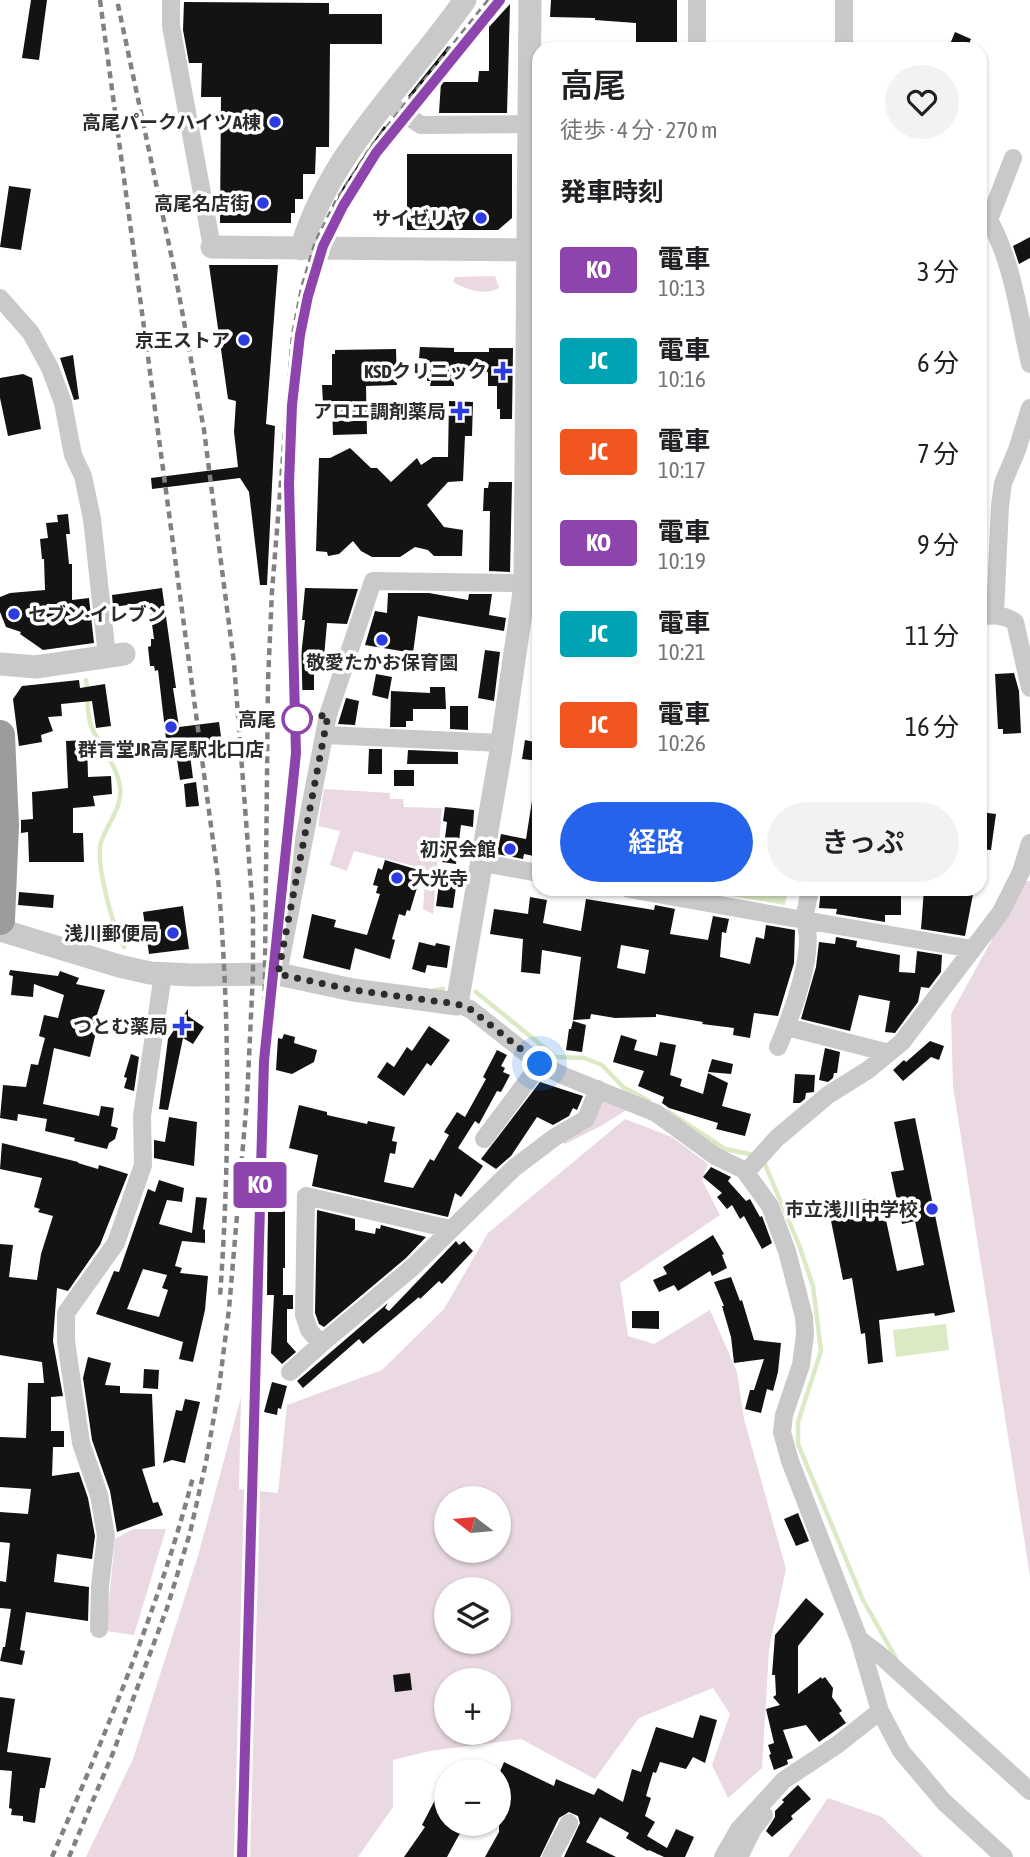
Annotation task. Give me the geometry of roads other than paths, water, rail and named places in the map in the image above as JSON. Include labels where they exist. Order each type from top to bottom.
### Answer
[{"type":"highway","points":[[0,734],[5,825],[0,920]]},
{"type":"street","points":[[171,0],[171,26],[212,247],[527,250]]},
{"type":"street","points":[[301,248],[318,203],[347,153],[465,0]]},
{"type":"street","points":[[530,0],[532,62]]},
{"type":"street","points":[[697,0],[697,42]]},
{"type":"street","points":[[844,0],[844,42]]},
{"type":"street","points":[[385,102],[421,125],[532,125]]},
{"type":"street","points":[[1013,158],[989,220],[1000,240],[1030,364]]},
{"type":"street","points":[[532,161],[527,250],[532,342]]},
{"type":"street","points":[[0,298],[31,333],[50,368],[63,403],[73,455],[83,476],[92,519],[90,563],[116,655],[36,667],[0,664]]},
{"type":"street","points":[[1029,681],[1015,622],[1007,617],[988,616],[995,579],[1003,483],[1030,408]]},
{"type":"street","points":[[278,974],[335,690],[373,581],[532,585],[457,1004]]},
{"type":"street","points":[[325,735],[502,743]]},
{"type":"street","points":[[746,1169],[828,1095],[868,1070],[902,1042],[1001,912],[1021,872],[1030,843]]},
{"type":"street","points":[[482,863],[532,872]]},
{"type":"street","points":[[669,896],[972,949]]},
{"type":"street","points":[[778,1047],[804,971],[808,926],[804,920],[809,896]]},
{"type":"street","points":[[0,930],[119,966],[163,974],[278,974],[353,990],[457,1004],[470,1009],[540,1064],[656,1113],[715,1156],[746,1169],[770,1206],[787,1251],[804,1317],[805,1335],[801,1365],[784,1415],[782,1432],[785,1447],[859,1639],[880,1711],[901,1751],[924,1781],[1004,1857]]},
{"type":"street","points":[[99,1629],[106,1536],[99,1495],[81,1443],[66,1341],[66,1313],[116,1243],[143,1165],[142,1116],[163,974]]},
{"type":"street","points":[[787,1027],[889,1053]]},
{"type":"street","points":[[484,1139],[540,1064]]},
{"type":"street","points":[[290,1371],[414,1266],[514,1168],[555,1137],[586,1119],[598,1089]]},
{"type":"street","points":[[321,1344],[309,1330],[304,1315],[306,1196],[450,1229]]},
{"type":"street","points":[[859,1639],[1030,1791]]},
{"type":"street","points":[[723,1857],[738,1829],[784,1780],[880,1711]]},
{"type":"street","points":[[739,1857],[753,1829],[797,1783],[811,1762]]},
{"type":"street","points":[[551,1857],[569,1823]]},
{"type":"waterway","points":[[86,680],[90,723],[112,764],[120,787],[119,802],[101,842],[100,852],[106,895],[124,947]]},
{"type":"waterway","points":[[435,990],[443,989]]},
{"type":"waterway","points":[[476,992],[556,1057],[584,1058],[602,1065],[623,1087],[649,1101]]},
{"type":"waterway","points":[[669,1112],[725,1149],[754,1155]]},
{"type":"waterway","points":[[764,1162],[813,1286],[821,1351],[798,1422],[798,1444],[863,1600],[897,1660]]},
{"type":"railway","points":[[100,0],[218,878],[227,1035],[226,1192],[220,1297]]},
{"type":"railway","points":[[69,1857],[113,1753],[167,1608],[190,1533],[206,1462],[229,1309],[247,1099],[253,974],[253,912],[234,663],[204,430],[175,273],[117,0]]},
{"type":"railway","points":[[252,1495],[264,1061],[268,681],[272,591],[293,335],[302,288],[316,242],[336,202],[370,149],[489,0]]},
{"type":"railway","points":[[274,957],[296,753],[290,475]]},
{"type":"railway","points":[[52,1857],[148,1622],[193,1477]]},
{"type":"train","name":"KO","points":[[242,1857],[264,1061],[296,753],[289,484],[292,405],[300,335],[323,246],[343,206],[376,153],[500,0]]},
{"type":"place","name":"高尾パークハイツA棟","points":[[275,122]]},
{"type":"place","name":"高尾名店街","points":[[263,203]]},
{"type":"place","name":"サイゼリヤ","points":[[481,218]]},
{"type":"place","name":"京王ストア","points":[[244,340]]},
{"type":"place","name":"KSDクリニック","points":[[503,371]]},
{"type":"place","name":"アロエ調剤薬局","points":[[460,411]]},
{"type":"place","name":"セブン-イレブン","points":[[14,614]]},
{"type":"place","name":"敬愛たかお保育園","points":[[382,640]]},
{"type":"place","name":"高尾","points":[[297,719]]},
{"type":"place","name":"群言堂JR高尾駅北口店","points":[[171,727]]},
{"type":"place","name":"初沢会館","points":[[510,849]]},
{"type":"place","name":"大光寺","points":[[397,878]]},
{"type":"place","name":"浅川郵便局","points":[[173,933]]},
{"type":"place","name":"つとむ薬局","points":[[182,1026]]},
{"type":"place","name":"市立浅川中学校","points":[[932,1209]]}]
